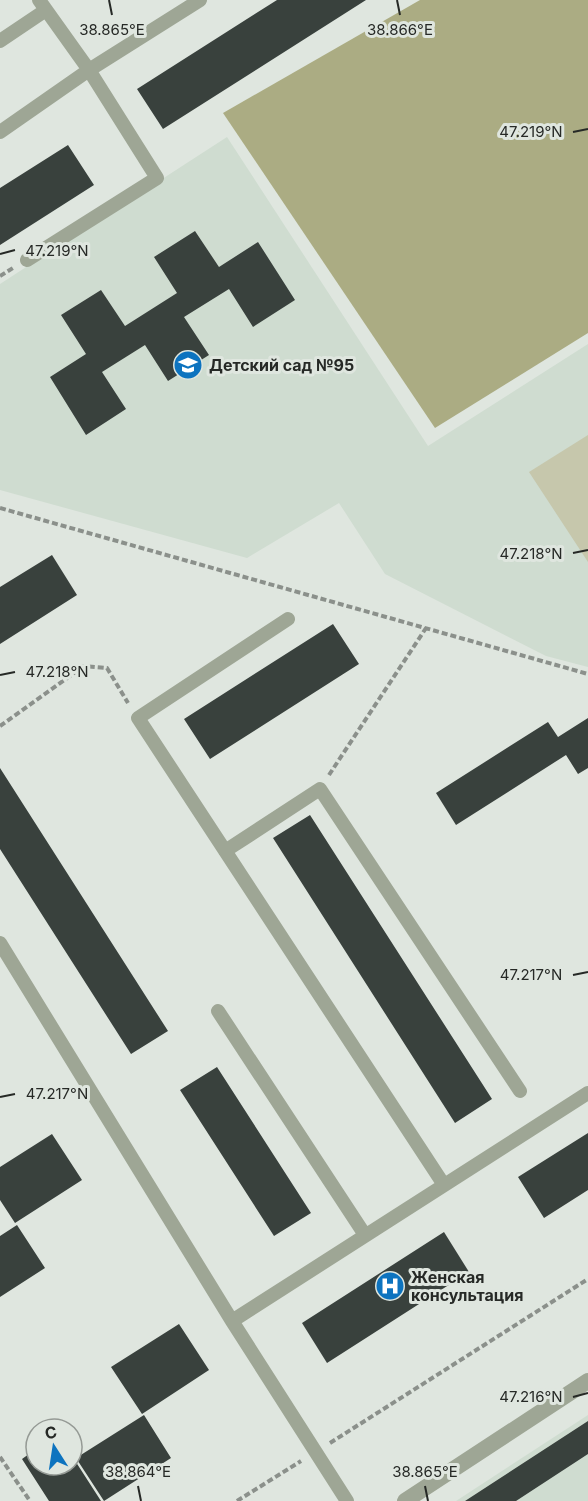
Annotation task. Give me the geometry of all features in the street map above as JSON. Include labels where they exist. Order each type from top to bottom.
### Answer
[{"type":"street","points":[[405,1501],[588,1381]]},
{"type":"lane","points":[[0,132],[89,70],[200,0]]},
{"type":"lane","points":[[0,40],[43,5],[89,70],[157,177],[27,260]]},
{"type":"lane","points":[[288,620],[138,718],[444,1185]]},
{"type":"lane","points":[[225,851],[320,789],[520,1091]]},
{"type":"lane","points":[[0,943],[232,1321],[347,1501]]},
{"type":"lane","points":[[218,1011],[365,1236]]},
{"type":"lane","points":[[232,1321],[588,1093]]},
{"type":"path","points":[[0,508],[588,674]]},
{"type":"path","points":[[320,789],[426,628]]},
{"type":"path","points":[[0,726],[84,666],[107,668],[138,718]]},
{"type":"path","points":[[237,1501],[588,1279]]},
{"type":"path","points":[[0,1457],[30,1501]]},
{"type":"shaded area","name":"Детский сад №95","points":[[227,137],[428,446],[588,344],[588,667],[546,656],[385,574],[339,503],[247,558],[0,490],[0,284]]},
{"type":"shaded area","points":[[588,1415],[588,1501],[456,1501]]},
{"type":"green space","points":[[420,0],[588,0],[588,333],[435,428],[223,113]]},
{"type":"green space","points":[[588,435],[588,562],[529,472]]},
{"type":"building","points":[[277,0],[366,0],[163,129],[137,89]]},
{"type":"building","points":[[68,145],[94,185],[0,245],[0,188]]},
{"type":"building","points":[[195,231],[219,267],[258,242],[295,300],[253,327],[229,289],[184,317],[209,355],[168,381],[145,345],[102,372],[126,409],[86,435],[50,377],[86,354],[61,315],[101,290],[125,326],[177,293],[154,257]]},
{"type":"building","points":[[52,555],[77,595],[0,644],[0,587]]},
{"type":"building","points":[[333,624],[359,664],[210,759],[184,719]]},
{"type":"building","points":[[588,718],[588,768],[578,774],[566,755],[456,825],[436,793],[548,722],[558,737]]},
{"type":"building","points":[[0,768],[168,1031],[131,1054],[0,849]]},
{"type":"building","points":[[310,815],[492,1099],[455,1123],[273,838]]},
{"type":"building","points":[[217,1067],[311,1213],[274,1236],[180,1090]]},
{"type":"building","points":[[588,1133],[588,1190],[544,1218],[518,1177]]},
{"type":"building","points":[[52,1134],[82,1180],[15,1223],[0,1200],[0,1167]]},
{"type":"building","points":[[17,1225],[45,1268],[0,1297],[0,1236]]},
{"type":"building","points":[[444,1232],[469,1272],[327,1363],[302,1323]]},
{"type":"building","points":[[179,1324],[209,1370],[142,1414],[111,1367]]},
{"type":"building","points":[[144,1415],[171,1458],[104,1501],[84,1470],[84,1453]]},
{"type":"building","points":[[588,1421],[588,1454],[516,1501],[465,1501]]},
{"type":"building","points":[[84,1475],[101,1501],[49,1501],[34,1477],[84,1477]]},
{"type":"place","name":"Детский сад №95","points":[[188,365]]},
{"type":"place","name":"Женская консультация","points":[[390,1286]]}]
